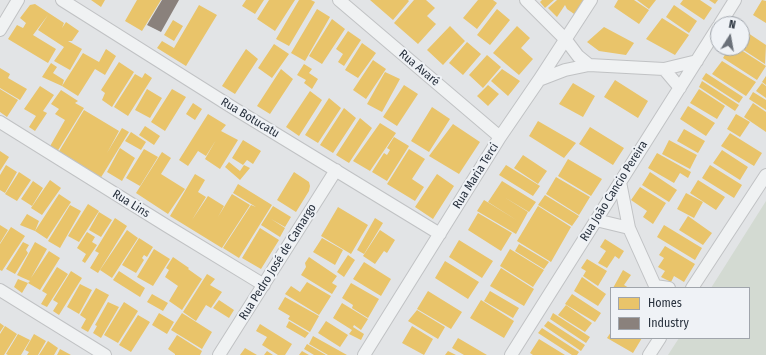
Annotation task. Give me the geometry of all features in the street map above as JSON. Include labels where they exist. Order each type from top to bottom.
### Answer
[{"type":"street","points":[[0,30],[18,0]]},
{"type":"street","name":"Rua Botucatu","points":[[62,0],[235,109],[440,234]]},
{"type":"street","name":"Rua Avaré","points":[[339,0],[500,137]]},
{"type":"street","points":[[526,0],[566,40],[578,56],[589,65]]},
{"type":"street","name":"Rua Maria Terci","points":[[364,355],[500,137],[566,40],[591,0]]},
{"type":"street","points":[[725,16],[735,0]]},
{"type":"street","name":"Rua João Cancio Pereira","points":[[511,355],[710,40]]},
{"type":"street","points":[[539,80],[565,70],[589,65],[664,69],[697,61]]},
{"type":"street","points":[[664,69],[680,88]]},
{"type":"street","name":"Rua Lins","points":[[0,122],[264,285]]},
{"type":"street","name":"Rua Pedro José de Camargo","points":[[219,355],[336,170]]},
{"type":"street","points":[[693,287],[766,175]]},
{"type":"street","points":[[620,182],[629,228],[656,287]]},
{"type":"street","points":[[596,220],[629,228]]},
{"type":"street","points":[[0,290],[105,355]]},
{"type":"street","points":[[649,355],[659,339]]},
{"type":"shaded area","points":[[766,201],[766,355],[668,355],[678,339],[750,339],[750,287],[712,287]]},
{"type":"building: Homes","points":[[91,0],[105,0],[101,7]]},
{"type":"building: Homes","points":[[137,0],[161,0],[142,31],[125,21]]},
{"type":"building: Homes","points":[[246,0],[264,0],[255,14],[242,6]]},
{"type":"building: Homes","points":[[269,0],[295,0],[275,31],[257,19]]},
{"type":"building: Homes","points":[[299,0],[311,0],[315,2],[289,46],[276,39]]},
{"type":"building: Homes","points":[[370,0],[408,0],[409,1],[393,20]]},
{"type":"building: Homes","points":[[414,0],[426,0],[435,8],[427,16],[436,24],[418,44],[394,23]]},
{"type":"building: Homes","points":[[478,0],[493,0],[497,3],[477,29],[463,18]]},
{"type":"building: Homes","points":[[542,0],[554,0],[545,8],[540,2]]},
{"type":"building: Homes","points":[[557,0],[588,0],[577,16],[567,9],[565,5],[557,17],[548,8]]},
{"type":"building: Homes","points":[[618,0],[634,0],[649,10],[639,24],[614,7]]},
{"type":"building: Homes","points":[[637,0],[656,0],[649,9]]},
{"type":"building: Homes","points":[[683,0],[700,0],[712,8],[704,20],[680,4]]},
{"type":"building: Homes","points":[[709,0],[718,0],[715,4]]},
{"type":"building: Homes","points":[[762,0],[766,1],[766,23],[753,15]]},
{"type":"building: Homes","points":[[35,4],[64,23],[62,28],[66,22],[79,31],[72,41],[68,41],[82,49],[70,70],[54,61],[64,47],[38,30],[48,15],[33,35],[56,49],[48,63],[8,39],[17,25],[23,28],[26,23],[20,18],[30,5]]},
{"type":"building: Homes","points":[[199,5],[217,15],[186,66],[157,48],[162,41],[174,48]]},
{"type":"building: Homes","points":[[674,5],[697,21],[689,33],[666,17]]},
{"type":"building: Homes","points":[[317,9],[330,17],[305,61],[291,53]]},
{"type":"building: Homes","points":[[497,9],[510,20],[490,45],[477,35]]},
{"type":"building: Homes","points":[[662,18],[689,35],[675,55],[646,39]]},
{"type":"building: Homes","points":[[332,19],[345,29],[322,64],[309,56]]},
{"type":"building: Homes","points":[[173,20],[183,26],[174,41],[164,35]]},
{"type":"building: Homes","points":[[450,26],[465,41],[443,65],[427,50]]},
{"type":"building: Homes","points":[[517,26],[530,38],[521,48],[533,59],[519,75],[493,53]]},
{"type":"building: Homes","points":[[604,27],[634,43],[626,55],[599,51],[587,42]]},
{"type":"building: Homes","points":[[348,31],[361,40],[344,66],[338,62],[343,54],[336,49]]},
{"type":"building: Homes","points":[[750,34],[766,45],[765,64],[750,54]]},
{"type":"building: Homes","points":[[467,42],[481,54],[463,75],[449,63]]},
{"type":"building: Homes","points":[[362,43],[376,53],[358,78],[345,70]]},
{"type":"building: Homes","points":[[274,44],[289,54],[272,78],[258,68]]},
{"type":"building: Homes","points":[[106,49],[116,56],[105,75],[95,69],[78,96],[62,86],[83,53],[99,62]]},
{"type":"building: Homes","points":[[246,49],[258,59],[235,94],[222,86]]},
{"type":"building: Homes","points":[[487,55],[501,67],[483,88],[469,75]]},
{"type":"building: Homes","points":[[724,56],[750,56],[766,66],[757,80],[723,58]]},
{"type":"building: Homes","points":[[373,60],[386,69],[366,99],[353,90]]},
{"type":"building: Homes","points":[[722,61],[756,82],[746,96],[712,74]]},
{"type":"building: Homes","points":[[119,62],[134,72],[112,107],[102,100],[105,93],[101,90]]},
{"type":"building: Homes","points":[[51,63],[57,67],[53,73],[64,80],[62,86],[42,77]]},
{"type":"building: Homes","points":[[304,64],[312,69],[309,73],[318,79],[312,89],[304,83],[306,80],[297,75]]},
{"type":"building: Homes","points":[[0,68],[10,74],[8,78],[27,89],[20,100],[0,88]]},
{"type":"building: Homes","points":[[281,69],[293,79],[270,114],[257,106]]},
{"type":"building: Homes","points":[[502,69],[520,81],[508,96],[491,81]]},
{"type":"building: Homes","points":[[385,72],[400,79],[382,112],[367,104]]},
{"type":"building: Homes","points":[[145,73],[152,78],[128,116],[114,107],[135,74],[142,78]]},
{"type":"building: Homes","points":[[706,73],[743,97],[739,103],[702,79]]},
{"type":"building: Homes","points":[[766,76],[766,85],[762,82]]},
{"type":"building: Homes","points":[[615,80],[648,101],[638,118],[604,97]]},
{"type":"building: Homes","points":[[702,81],[739,105],[735,111],[699,87]]},
{"type":"building: Homes","points":[[573,83],[595,96],[583,117],[559,104]]},
{"type":"building: Homes","points":[[762,83],[766,86],[766,98],[756,91]]},
{"type":"building: Homes","points":[[404,85],[418,94],[397,126],[383,117]]},
{"type":"building: Homes","points":[[488,85],[499,94],[488,106],[477,96]]},
{"type":"building: Homes","points":[[40,86],[54,95],[43,111],[47,113],[35,131],[29,127],[36,116],[24,109]]},
{"type":"building: Homes","points":[[0,89],[18,100],[7,117],[0,112]]},
{"type":"building: Homes","points":[[147,89],[162,98],[150,118],[135,110]]},
{"type":"building: Homes","points":[[172,89],[186,97],[165,131],[151,122]]},
{"type":"building: Homes","points":[[699,89],[725,106],[717,119],[690,103]]},
{"type":"building: Homes","points":[[61,90],[78,101],[75,103],[84,108],[57,152],[49,148],[65,120],[55,114],[59,109],[51,104]]},
{"type":"building: Homes","points":[[310,91],[322,100],[299,136],[286,127]]},
{"type":"building: Homes","points":[[753,92],[766,100],[766,110],[749,99]]},
{"type":"building: Homes","points":[[329,98],[341,108],[318,143],[305,135]]},
{"type":"building: Homes","points":[[193,103],[202,109],[195,120],[186,114]]},
{"type":"building: Homes","points":[[753,103],[766,112],[766,132],[744,117]]},
{"type":"building: Homes","points":[[688,106],[715,123],[706,136],[680,119]]},
{"type":"building: Homes","points":[[432,107],[450,119],[429,152],[411,141]]},
{"type":"building: Homes","points":[[344,108],[356,118],[333,153],[320,145]]},
{"type":"building: Homes","points":[[84,110],[119,131],[107,153],[122,128],[129,132],[100,179],[58,153]]},
{"type":"building: Homes","points":[[208,114],[226,125],[221,131],[238,140],[220,169],[205,159],[216,140],[206,156],[198,151],[188,166],[179,160]]},
{"type":"building: Homes","points":[[736,114],[750,122],[740,137],[727,129]]},
{"type":"building: Homes","points":[[360,118],[372,128],[349,163],[336,155]]},
{"type":"building: Homes","points":[[538,121],[576,143],[564,158],[529,136]]},
{"type":"building: Homes","points":[[380,123],[396,133],[370,171],[353,161]]},
{"type":"building: Homes","points":[[453,124],[480,142],[459,174],[429,156]]},
{"type":"building: Homes","points":[[145,126],[160,136],[154,145],[139,135]]},
{"type":"building: Homes","points":[[590,127],[624,148],[613,165],[579,144]]},
{"type":"building: Homes","points":[[684,129],[705,141],[698,153],[677,141]]},
{"type":"building: Homes","points":[[131,132],[146,142],[141,150],[125,141]]},
{"type":"building: Homes","points":[[730,133],[762,153],[754,166],[721,146]]},
{"type":"building: Homes","points":[[394,137],[409,146],[387,181],[372,172],[384,153],[387,155],[390,150],[387,148]]},
{"type":"building: Homes","points":[[243,140],[261,151],[253,164],[247,160],[243,165],[232,158]]},
{"type":"building: Homes","points":[[669,140],[697,155],[690,169],[662,154]]},
{"type":"building: Homes","points":[[120,148],[135,158],[122,181],[107,172]]},
{"type":"building: Homes","points":[[144,149],[158,157],[140,186],[126,178]]},
{"type":"building: Homes","points":[[409,149],[425,159],[412,179],[424,187],[415,201],[387,184]]},
{"type":"building: Homes","points":[[722,150],[748,167],[740,180],[713,163]]},
{"type":"building: Homes","points":[[0,151],[9,157],[0,171]]},
{"type":"building: Homes","points":[[162,152],[171,158],[161,174],[185,189],[168,214],[136,193]]},
{"type":"building: Homes","points":[[657,153],[691,172],[688,178],[680,173],[674,183],[648,168]]},
{"type":"building: Homes","points":[[523,155],[547,171],[538,184],[514,168]]},
{"type":"building: Homes","points":[[568,159],[602,179],[591,196],[558,176]]},
{"type":"building: Homes","points":[[229,162],[240,171],[244,165],[250,168],[240,180],[225,167]]},
{"type":"building: Homes","points":[[6,165],[17,172],[5,193],[0,190],[0,175]]},
{"type":"building: Homes","points":[[506,165],[540,186],[533,196],[499,175]]},
{"type":"building: Homes","points":[[710,165],[742,185],[734,198],[702,178]]},
{"type":"building: Homes","points":[[19,172],[31,180],[17,201],[5,194]]},
{"type":"building: Homes","points":[[294,172],[309,182],[310,186],[309,191],[296,212],[277,200]]},
{"type":"building: Homes","points":[[650,172],[677,190],[669,202],[642,185]]},
{"type":"building: Homes","points":[[195,174],[205,180],[198,192],[206,197],[192,220],[208,196],[224,206],[218,217],[232,194],[250,205],[222,248],[170,216]]},
{"type":"building: Homes","points":[[437,174],[454,186],[433,219],[415,207]]},
{"type":"building: Homes","points":[[556,177],[590,197],[579,215],[546,194]]},
{"type":"building: Homes","points":[[50,180],[61,188],[42,215],[31,208]]},
{"type":"building: Homes","points":[[698,180],[725,197],[716,210],[690,193]]},
{"type":"building: Homes","points":[[33,181],[43,188],[32,206],[21,199]]},
{"type":"building: Homes","points":[[502,181],[536,202],[529,212],[504,197],[528,212],[516,234],[477,211],[484,200],[518,221],[488,202]]},
{"type":"building: Homes","points":[[238,184],[272,205],[239,258],[223,248],[251,205],[256,207],[233,193]]},
{"type":"building: Homes","points":[[640,187],[666,203],[653,224],[643,217],[647,211],[631,200]]},
{"type":"building: Homes","points":[[686,193],[703,202],[694,218],[677,209]]},
{"type":"building: Homes","points":[[59,194],[71,202],[47,239],[35,231]]},
{"type":"building: Homes","points":[[545,195],[579,216],[572,226],[538,205]]},
{"type":"building: Homes","points":[[88,204],[99,211],[79,242],[68,236]]},
{"type":"building: Homes","points":[[70,205],[81,211],[60,248],[48,241]]},
{"type":"building: Homes","points":[[273,206],[291,217],[285,227],[271,219],[285,228],[280,237],[261,225]]},
{"type":"building: Homes","points":[[538,206],[571,227],[551,262],[517,241]]},
{"type":"building: Homes","points":[[338,207],[368,225],[351,254],[321,236]]},
{"type":"building: Homes","points":[[99,212],[112,220],[101,237],[89,230]]},
{"type":"building: Homes","points":[[478,213],[512,233],[501,251],[468,230]]},
{"type":"building: Homes","points":[[27,214],[39,221],[35,231],[20,225]]},
{"type":"building: Homes","points":[[688,216],[712,233],[703,245],[679,230]]},
{"type":"building: Homes","points":[[115,218],[127,226],[98,273],[90,268],[99,253],[95,251]]},
{"type":"building: Homes","points":[[375,218],[383,223],[364,254],[357,250]]},
{"type":"building: Homes","points":[[0,225],[8,230],[0,243]]},
{"type":"building: Homes","points":[[664,225],[702,248],[695,260],[657,237]]},
{"type":"building: Homes","points":[[11,227],[25,236],[2,271],[0,270],[0,244]]},
{"type":"building: Homes","points":[[260,228],[279,240],[261,269],[242,258]]},
{"type":"building: Homes","points":[[127,230],[138,238],[112,278],[100,270]]},
{"type":"building: Homes","points":[[380,230],[395,240],[387,253],[384,251],[375,264],[363,256]]},
{"type":"building: Homes","points":[[87,232],[95,237],[92,242],[97,245],[85,263],[82,261],[86,254],[77,248]]},
{"type":"building: Homes","points":[[139,238],[153,247],[147,257],[144,255],[142,258],[144,260],[136,273],[122,265]]},
{"type":"building: Homes","points":[[322,238],[343,250],[335,265],[313,252]]},
{"type":"building: Homes","points":[[605,239],[624,251],[619,259],[615,256],[607,268],[598,263],[606,251],[600,247]]},
{"type":"building: Homes","points":[[459,240],[493,261],[482,278],[449,257]]},
{"type":"building: Homes","points":[[23,242],[29,245],[26,250],[28,253],[15,274],[6,269]]},
{"type":"building: Homes","points":[[35,242],[47,249],[31,278],[49,251],[60,258],[40,290],[28,283],[30,281],[17,275]]},
{"type":"building: Homes","points":[[519,244],[549,262],[544,269],[515,251]]},
{"type":"building: Homes","points":[[665,246],[695,264],[684,282],[674,276],[671,282],[661,277],[665,271],[658,267],[664,258],[659,255]]},
{"type":"building: Homes","points":[[154,249],[170,259],[153,286],[137,277]]},
{"type":"building: Homes","points":[[510,249],[544,270],[533,287],[500,266]]},
{"type":"building: Homes","points":[[348,255],[355,260],[344,277],[337,272]]},
{"type":"building: Homes","points":[[173,257],[202,279],[182,310],[169,301],[178,286],[165,277],[169,270],[166,268]]},
{"type":"building: Homes","points":[[309,257],[337,276],[332,283],[337,286],[332,294],[301,275],[306,267],[305,263]]},
{"type":"building: Homes","points":[[587,259],[607,271],[598,286],[583,276],[586,271],[581,268]]},
{"type":"building: Homes","points":[[445,261],[479,282],[468,299],[435,278]]},
{"type":"building: Homes","points":[[364,262],[391,279],[381,296],[353,279]]},
{"type":"building: Homes","points":[[57,267],[68,274],[47,307],[41,304],[47,294],[42,291]]},
{"type":"building: Homes","points":[[501,268],[534,289],[524,306],[490,286]]},
{"type":"building: Homes","points":[[623,270],[631,275],[624,285],[627,287],[614,287]]},
{"type":"building: Homes","points":[[71,271],[82,278],[59,315],[53,311],[58,303],[53,300]]},
{"type":"building: Homes","points":[[119,271],[145,288],[140,297],[113,280]]},
{"type":"building: Homes","points":[[207,274],[215,279],[210,285],[222,292],[211,308],[206,305],[196,321],[183,312]]},
{"type":"building: Homes","points":[[582,277],[606,294],[598,306],[574,291]]},
{"type":"building: Homes","points":[[18,279],[28,283],[22,293],[14,287]]},
{"type":"building: Homes","points":[[307,282],[331,296],[319,315],[285,294],[291,286],[300,292]]},
{"type":"building: Homes","points":[[351,283],[379,299],[368,318],[352,308],[353,305],[342,298]]},
{"type":"building: Homes","points":[[80,284],[92,290],[79,314],[67,307]]},
{"type":"building: Homes","points":[[96,288],[109,295],[88,332],[81,328],[86,319],[80,315]]},
{"type":"building: Homes","points":[[428,291],[462,312],[451,329],[417,309]]},
{"type":"building: Homes","points":[[490,291],[519,308],[513,318],[484,301]]},
{"type":"building: Homes","points":[[152,294],[168,303],[163,311],[147,302]]},
{"type":"building: Homes","points":[[572,294],[601,313],[595,322],[565,304]]},
{"type":"building: Homes","points":[[285,297],[319,316],[310,332],[288,319],[290,316],[278,309]]},
{"type":"building: Homes","points":[[219,300],[234,310],[229,318],[213,308]]},
{"type":"building: Homes","points":[[481,300],[514,321],[504,338],[470,318]]},
{"type":"building: Homes","points":[[108,302],[119,307],[101,338],[93,333],[97,326],[95,325]]},
{"type":"building: Homes","points":[[124,302],[138,311],[118,343],[104,335]]},
{"type":"building: Homes","points":[[342,303],[368,319],[361,330],[354,325],[353,327],[364,334],[361,340],[349,334],[352,330],[333,318]]},
{"type":"building: Homes","points":[[566,305],[592,323],[585,332],[558,315]]},
{"type":"building: Homes","points":[[417,310],[445,327],[438,339],[408,321]]},
{"type":"building: Homes","points":[[159,313],[174,322],[167,334],[152,325]]},
{"type":"building: Homes","points":[[182,313],[212,332],[202,349],[171,330]]},
{"type":"building: Homes","points":[[553,313],[590,337],[586,343],[550,319]]},
{"type":"building: Homes","points":[[138,315],[150,322],[131,352],[119,345]]},
{"type":"building: Homes","points":[[289,321],[309,333],[305,338],[286,327]]},
{"type":"building: Homes","points":[[326,321],[348,335],[340,347],[318,333]]},
{"type":"building: Homes","points":[[548,321],[585,345],[581,351],[544,326]]},
{"type":"building: Homes","points":[[0,323],[4,326],[0,332]]},
{"type":"building: Homes","points":[[260,324],[292,344],[285,355],[278,355],[262,345],[267,337],[256,331]]},
{"type":"building: Homes","points":[[5,326],[17,334],[4,355],[0,355],[0,334]]},
{"type":"building: Homes","points":[[412,326],[433,339],[424,355],[402,343]]},
{"type":"building: Homes","points":[[542,328],[579,352],[577,355],[572,355],[538,333]]},
{"type":"building: Homes","points":[[18,334],[30,340],[21,355],[6,354]]},
{"type":"building: Homes","points":[[34,334],[46,341],[38,355],[27,355],[29,352],[25,350]]},
{"type":"building: Homes","points":[[610,334],[610,339],[641,339],[633,353],[607,338]]},
{"type":"building: Homes","points":[[177,335],[202,351],[200,355],[175,355],[168,349]]},
{"type":"building: Homes","points":[[313,336],[347,355],[328,355],[309,344]]},
{"type":"building: Homes","points":[[458,338],[487,355],[464,355],[452,348]]},
{"type":"building: Homes","points":[[539,339],[565,355],[533,355],[530,353]]},
{"type":"building: Homes","points":[[48,341],[58,348],[54,355],[39,355]]},
{"type":"building: Homes","points":[[307,344],[326,355],[314,355],[304,349]]},
{"type":"building: Homes","points":[[245,348],[257,355],[240,355]]},
{"type":"building: Homes","points":[[60,349],[71,355],[57,355]]},
{"type":"building: Homes","points":[[267,351],[273,355],[264,355]]},
{"type":"building: Homes","points":[[302,351],[309,355],[299,355]]},
{"type":"building: Homes","points":[[448,351],[456,355],[445,355]]},
{"type":"building: Industry","points":[[162,0],[179,0],[161,32],[147,25]]}]
